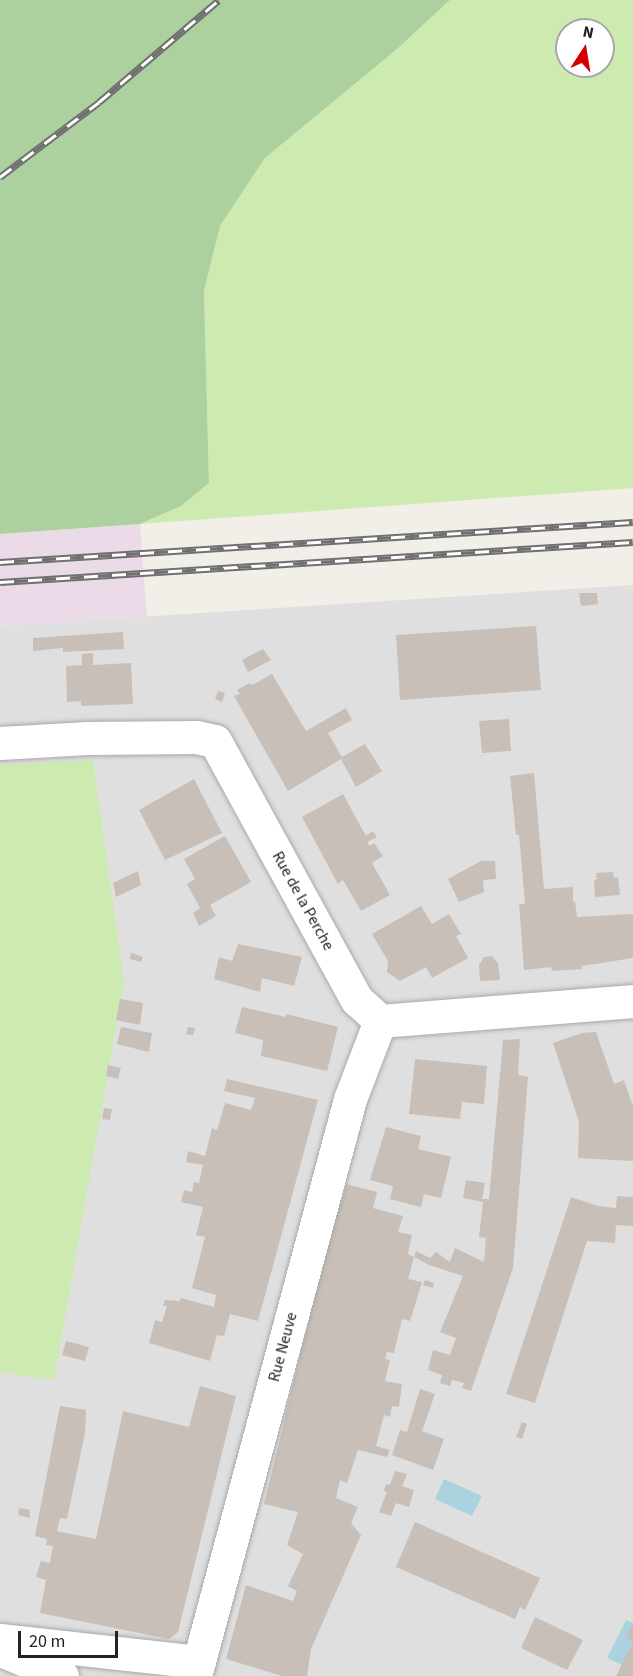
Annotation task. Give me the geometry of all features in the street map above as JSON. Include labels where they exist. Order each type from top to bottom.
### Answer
[{"type":"street","name":"Rue de la Perche","points":[[0,743],[98,738],[196,737],[215,741],[357,1000],[380,1022]]},
{"type":"street","points":[[380,1022],[633,1001]]},
{"type":"street","name":"Rue Neuve","points":[[197,1669],[350,1099],[380,1022]]},
{"type":"street","points":[[0,1640],[197,1669]]},
{"type":"street","points":[[0,1650],[26,1658],[62,1676]]},
{"type":"shaded area","points":[[140,524],[147,617],[0,626],[0,534]]},
{"type":"shaded area","points":[[633,585],[633,1676],[0,1676],[0,626]]},
{"type":"green space","points":[[0,0],[450,0],[396,50],[265,158],[220,226],[204,291],[209,483],[181,506],[140,524],[0,534]]},
{"type":"green space","points":[[450,0],[633,0],[633,488],[140,524],[181,506],[209,483],[204,291],[220,226],[265,158],[396,50]]},
{"type":"green space","points":[[93,760],[124,982],[54,1380],[0,1372],[0,765]]},
{"type":"water","points":[[444,1479],[482,1496],[472,1516],[435,1499]]},
{"type":"water","points":[[626,1620],[633,1623],[633,1659],[628,1668],[607,1658]]},
{"type":"building","points":[[579,593],[597,593],[598,604],[581,606]]},
{"type":"building","points":[[536,626],[541,690],[400,700],[396,635]]},
{"type":"building","points":[[123,632],[124,649],[63,652],[63,648],[33,651],[33,638]]},
{"type":"building","points":[[263,649],[271,660],[248,672],[242,660]]},
{"type":"building","points":[[93,653],[93,665],[131,663],[133,704],[81,706],[81,701],[67,702],[66,666],[82,665],[82,654]]},
{"type":"building","points":[[272,674],[306,731],[346,708],[352,720],[328,733],[342,757],[365,744],[382,771],[356,787],[341,759],[288,791],[234,696],[240,694],[237,690]]},
{"type":"building","points":[[218,691],[225,693],[222,702],[215,699]]},
{"type":"building","points":[[509,719],[511,751],[482,753],[479,721]]},
{"type":"building","points":[[534,773],[544,889],[573,887],[573,903],[575,901],[577,917],[633,914],[633,958],[582,966],[582,969],[552,971],[551,967],[524,970],[519,904],[525,904],[519,835],[516,835],[510,776]]},
{"type":"building","points":[[194,779],[222,833],[165,860],[139,810]]},
{"type":"building","points":[[343,794],[366,836],[373,831],[377,837],[367,842],[370,846],[374,843],[383,856],[372,863],[390,895],[361,911],[343,880],[338,884],[302,817]]},
{"type":"building","points":[[225,836],[251,882],[210,905],[216,916],[199,926],[193,913],[200,908],[187,884],[195,879],[184,859]]},
{"type":"building","points":[[481,861],[495,861],[496,879],[483,880],[484,892],[459,902],[448,879]]},
{"type":"building","points":[[138,871],[141,885],[116,897],[113,883]]},
{"type":"building","points":[[613,872],[614,878],[618,877],[620,895],[595,897],[596,873]]},
{"type":"building","points":[[421,906],[432,924],[449,914],[461,934],[456,936],[468,958],[432,978],[426,967],[400,981],[387,972],[388,961],[372,934]]},
{"type":"building","points":[[238,944],[302,957],[294,986],[262,978],[260,992],[214,979],[219,957],[232,961]]},
{"type":"building","points":[[131,953],[143,957],[141,962],[130,959]]},
{"type":"building","points":[[492,956],[498,963],[500,980],[480,981],[479,965],[484,957]]},
{"type":"building","points":[[120,999],[143,1003],[140,1025],[116,1020]]},
{"type":"building","points":[[242,1007],[286,1017],[286,1014],[338,1027],[327,1071],[261,1056],[263,1040],[235,1033]]},
{"type":"building","points":[[121,1027],[152,1033],[149,1052],[117,1044]]},
{"type":"building","points":[[188,1027],[195,1028],[193,1035],[186,1034]]},
{"type":"building","points":[[596,1032],[614,1084],[624,1080],[633,1106],[633,1161],[578,1158],[579,1122],[553,1043],[582,1033]]},
{"type":"building","points":[[520,1039],[518,1075],[528,1077],[513,1268],[471,1391],[462,1388],[464,1383],[452,1380],[450,1386],[440,1383],[442,1375],[428,1370],[433,1350],[450,1355],[456,1338],[440,1332],[463,1276],[429,1265],[414,1257],[416,1251],[430,1258],[436,1252],[450,1262],[455,1248],[484,1262],[486,1238],[479,1237],[483,1202],[463,1198],[466,1180],[485,1183],[482,1199],[489,1199],[503,1040]]},
{"type":"building","points":[[415,1059],[487,1066],[484,1104],[462,1102],[460,1119],[409,1114]]},
{"type":"building","points":[[108,1065],[121,1068],[118,1079],[106,1076]]},
{"type":"building","points":[[227,1079],[318,1100],[258,1321],[230,1314],[224,1336],[217,1335],[210,1361],[149,1343],[155,1320],[162,1322],[167,1306],[163,1306],[165,1300],[180,1301],[181,1298],[214,1307],[216,1295],[192,1288],[205,1237],[196,1235],[203,1207],[181,1202],[184,1190],[192,1192],[194,1182],[199,1183],[203,1165],[186,1162],[188,1151],[205,1156],[212,1128],[217,1130],[225,1103],[251,1110],[255,1098],[224,1091]]},
{"type":"building","points":[[104,1108],[112,1109],[110,1120],[102,1119]]},
{"type":"building","points":[[386,1127],[421,1136],[418,1149],[451,1157],[441,1198],[424,1194],[421,1207],[390,1199],[393,1186],[370,1180]]},
{"type":"building","points":[[346,1184],[377,1192],[373,1208],[403,1216],[398,1232],[412,1235],[408,1254],[414,1257],[408,1279],[422,1282],[410,1321],[402,1319],[394,1353],[387,1352],[385,1359],[390,1360],[385,1381],[402,1384],[399,1407],[392,1406],[390,1417],[384,1415],[376,1446],[390,1450],[387,1457],[358,1450],[347,1483],[340,1480],[336,1498],[358,1507],[351,1523],[361,1535],[311,1649],[307,1676],[282,1676],[226,1659],[246,1585],[293,1601],[297,1591],[288,1586],[303,1554],[287,1545],[298,1512],[264,1504],[338,1200],[342,1201]]},
{"type":"building","points":[[617,1196],[633,1197],[633,1226],[616,1225],[615,1243],[587,1241],[535,1403],[506,1394],[571,1197],[598,1206],[616,1208]]},
{"type":"building","points":[[425,1280],[434,1283],[433,1288],[423,1285]]},
{"type":"building","points":[[66,1341],[89,1347],[85,1361],[62,1355]]},
{"type":"building","points":[[200,1386],[236,1396],[178,1632],[169,1639],[40,1613],[46,1580],[36,1577],[41,1561],[50,1563],[53,1546],[46,1545],[47,1539],[35,1536],[60,1406],[86,1410],[85,1433],[67,1519],[60,1518],[57,1531],[96,1539],[123,1411],[189,1427]]},
{"type":"building","points":[[420,1389],[435,1394],[422,1431],[444,1439],[433,1470],[392,1455],[400,1430],[407,1432]]},
{"type":"building","points":[[522,1422],[527,1424],[522,1439],[516,1437]]},
{"type":"building","points":[[395,1471],[407,1474],[402,1486],[414,1490],[409,1507],[396,1503],[391,1516],[379,1512],[387,1492],[384,1491],[386,1484],[390,1485]]},
{"type":"building","points":[[19,1508],[30,1510],[30,1518],[18,1515]]},
{"type":"building","points":[[415,1522],[540,1578],[525,1610],[520,1607],[515,1619],[396,1567]]},
{"type":"building","points":[[535,1617],[583,1640],[567,1670],[521,1648]]},
{"type":"building","points":[[633,1623],[633,1641],[626,1637]]},
{"type":"building","points":[[633,1642],[633,1676],[616,1676]]},
{"type":"railway","points":[[0,177],[99,102],[219,0]]},
{"type":"railway","points":[[0,562],[633,522]]},
{"type":"railway","points":[[0,582],[633,542]]}]
